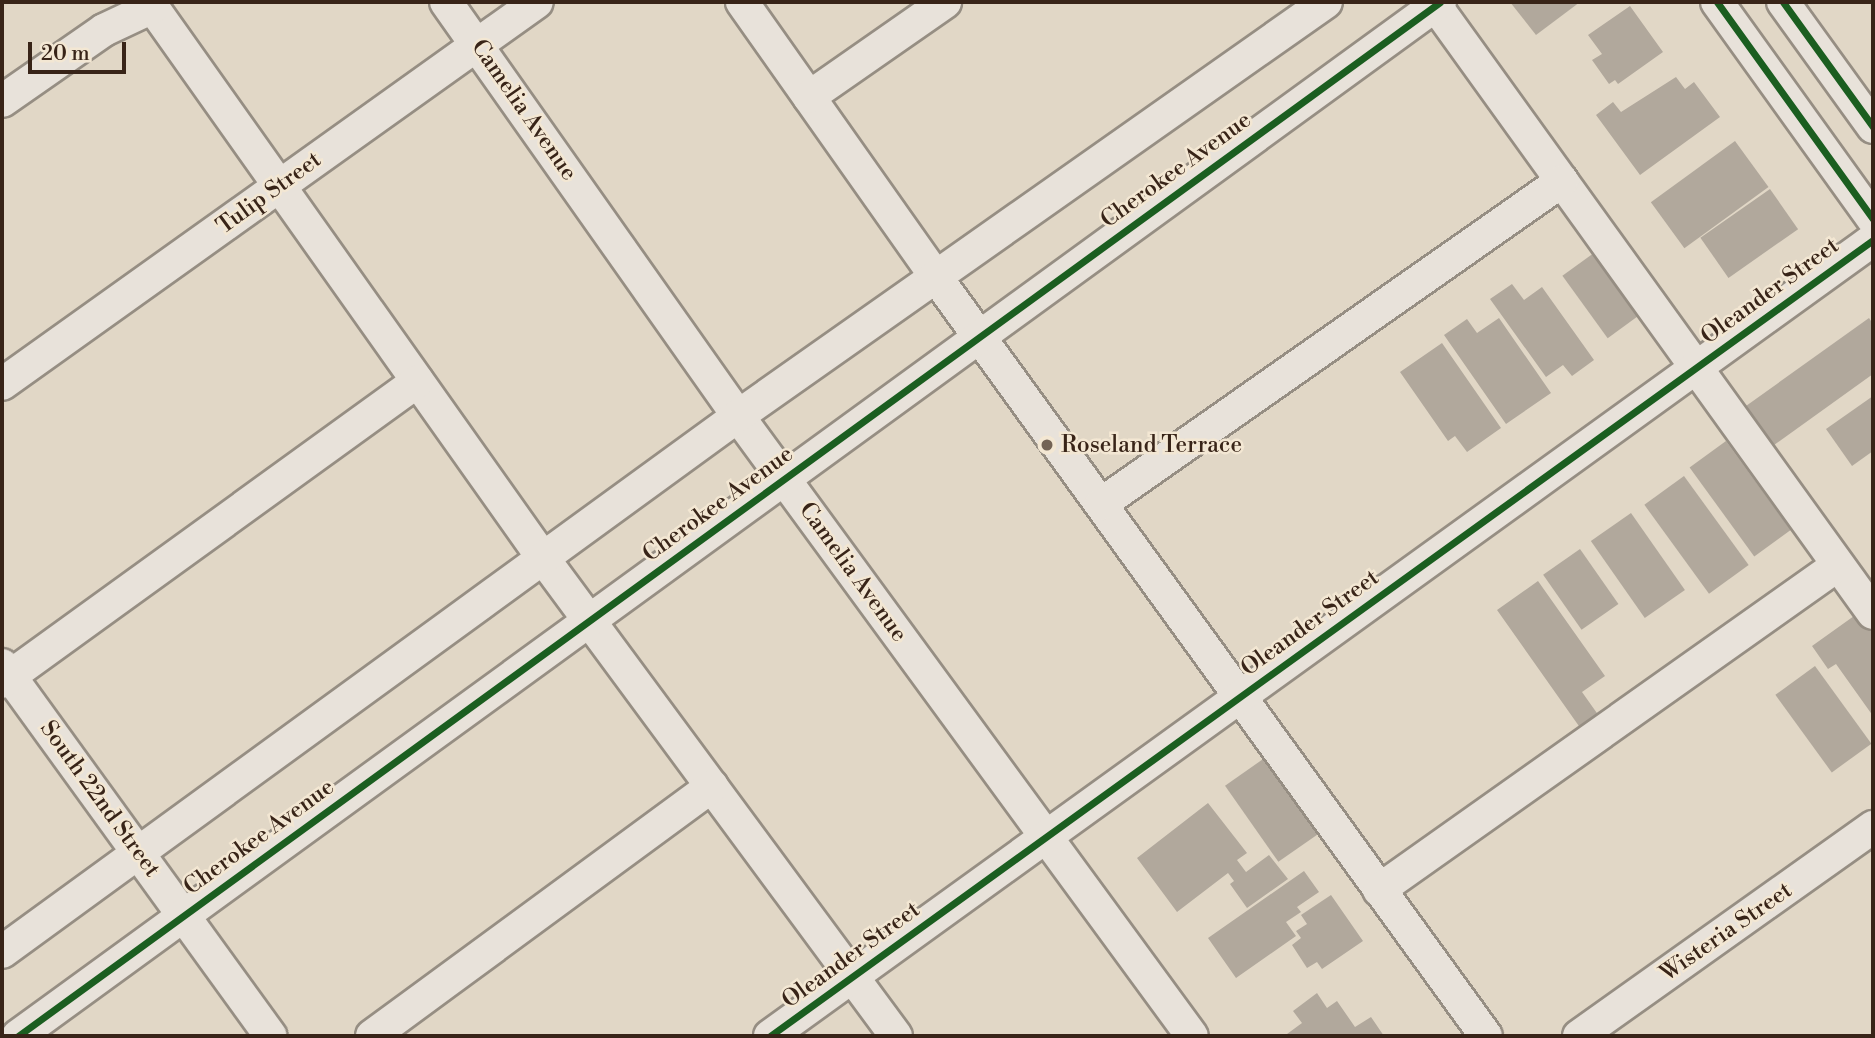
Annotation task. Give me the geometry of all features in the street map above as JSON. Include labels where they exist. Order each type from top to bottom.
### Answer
[{"type":"street","name":"Camelia Avenue","points":[[446,2],[738,416],[1192,1036]]},
{"type":"street","name":"Tulip Street","points":[[2,384],[537,2]]},
{"type":"street","points":[[742,2],[936,277],[1486,1036]]},
{"type":"street","points":[[809,97],[945,2]]},
{"type":"street","points":[[2,952],[738,416],[1326,2]]},
{"type":"street","points":[[1717,2],[1873,219]]},
{"type":"street","points":[[1783,2],[1873,127]]},
{"type":"street","points":[[1436,3],[1873,613]]},
{"type":"street","name":"Cherokee Avenue","points":[[18,1036],[1436,3]]},
{"type":"street","points":[[2,101],[104,30],[151,5],[543,558],[896,1036]]},
{"type":"street","points":[[1101,504],[1562,181]]},
{"type":"street","name":"Oleander Street","points":[[769,1036],[1873,240]]},
{"type":"street","points":[[5,674],[418,381]]},
{"type":"street","points":[[1379,890],[1838,565]]},
{"type":"street","name":"South 22nd Street","points":[[5,674],[139,852],[271,1036]]},
{"type":"street","points":[[372,1036],[712,786]]},
{"type":"street","name":"Wisteria Street","points":[[1579,1036],[1873,827]]},
{"type":"building","points":[[1510,2],[1580,2],[1536,35]]},
{"type":"building","points":[[1630,6],[1663,52],[1618,84],[1615,80],[1609,84],[1592,60],[1602,54],[1588,35]]},
{"type":"building","points":[[1676,77],[1685,89],[1694,82],[1720,117],[1640,175],[1596,115],[1613,102],[1621,112]]},
{"type":"building","points":[[1735,141],[1769,187],[1684,248],[1651,202]]},
{"type":"building","points":[[1770,189],[1798,229],[1728,278],[1700,238]]},
{"type":"building","points":[[1598,250],[1643,312],[1608,338],[1562,276]]},
{"type":"building","points":[[1512,284],[1524,300],[1542,287],[1594,360],[1572,376],[1563,365],[1546,377],[1490,299]]},
{"type":"building","points":[[1499,318],[1551,393],[1506,424],[1444,335],[1467,319],[1477,333]]},
{"type":"building","points":[[1869,318],[1873,324],[1873,374],[1774,445],[1746,406]]},
{"type":"building","points":[[1442,343],[1501,428],[1467,452],[1455,436],[1448,441],[1400,372]]},
{"type":"building","points":[[1873,396],[1873,451],[1852,466],[1826,429]]},
{"type":"building","points":[[1726,441],[1791,530],[1754,556],[1690,467]]},
{"type":"building","points":[[1684,476],[1749,565],[1709,594],[1644,505]]},
{"type":"building","points":[[1631,513],[1685,590],[1645,618],[1591,541]]},
{"type":"building","points":[[1580,549],[1618,604],[1582,630],[1543,575]]},
{"type":"building","points":[[1538,581],[1605,676],[1582,692],[1599,716],[1581,729],[1497,610]]},
{"type":"building","points":[[1861,611],[1873,629],[1873,716],[1836,664],[1828,669],[1812,646]]},
{"type":"building","points":[[1815,666],[1871,744],[1832,772],[1775,695]]},
{"type":"building","points":[[1266,757],[1319,833],[1278,862],[1225,786]]},
{"type":"building","points":[[1208,803],[1247,853],[1237,860],[1246,872],[1269,855],[1288,879],[1247,908],[1230,884],[1234,881],[1228,873],[1177,912],[1137,858]]},
{"type":"building","points":[[1304,871],[1319,892],[1297,907],[1301,912],[1286,922],[1296,936],[1236,978],[1208,938]]},
{"type":"building","points":[[1331,895],[1363,941],[1322,969],[1317,962],[1307,968],[1292,945],[1301,938],[1296,931],[1307,924],[1301,915]]},
{"type":"building","points":[[1317,993],[1327,1008],[1337,1001],[1355,1027],[1371,1017],[1384,1036],[1288,1036],[1287,1034],[1302,1023],[1293,1011]]},
{"type":"cycle path","points":[[18,1036],[1440,2]]},
{"type":"cycle path","points":[[1717,2],[1873,219]]},
{"type":"cycle path","points":[[1783,2],[1873,127]]},
{"type":"cycle path","points":[[770,1036],[1873,240]]},
{"type":"place","name":"Roseland Terrace","points":[[1047,445]]}]
